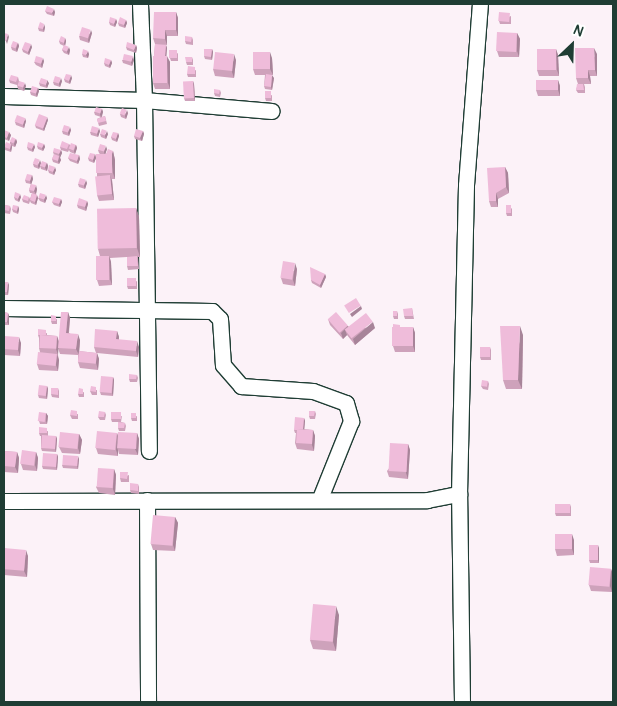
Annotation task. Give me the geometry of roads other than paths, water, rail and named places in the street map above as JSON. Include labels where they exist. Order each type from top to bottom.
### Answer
[{"type":"street","points":[[140,4],[144,100],[149,451]]},
{"type":"street","points":[[462,702],[459,494],[466,184],[480,4]]},
{"type":"street","points":[[4,96],[144,100],[272,111]]},
{"type":"street","points":[[4,308],[148,308],[212,311],[220,319],[223,365],[241,386],[313,391],[346,403],[351,421],[320,498]]},
{"type":"street","points":[[4,501],[320,498],[427,500],[459,494]]},
{"type":"street","points":[[147,500],[148,702]]}]
